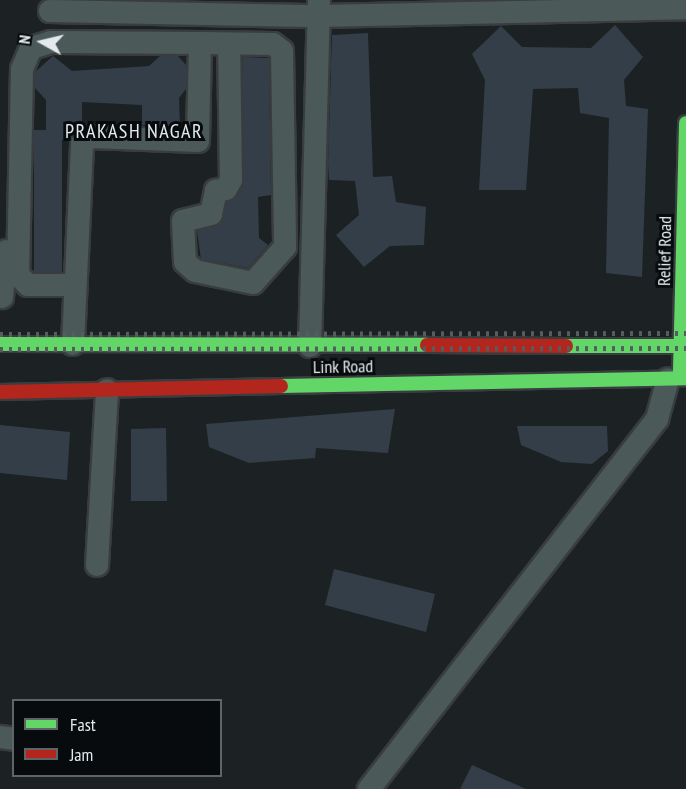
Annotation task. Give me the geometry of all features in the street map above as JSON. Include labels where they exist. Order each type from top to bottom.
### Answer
[{"type":"main road","name":"Relief Road","points":[[678,379],[683,346],[686,123]]},
{"type":"main road","name":"Link Road","points":[[0,344],[683,346]]},
{"type":"main road","name":"Link Road","points":[[0,392],[678,379]]},
{"type":"street","points":[[310,346],[319,8]]},
{"type":"street","points":[[50,11],[686,8]]},
{"type":"street","points":[[74,285],[28,285],[18,275],[22,69],[31,48],[51,42],[200,43],[273,44],[282,51],[285,247],[253,283],[195,271],[184,262],[183,221],[211,214],[216,191],[229,185],[229,44]]},
{"type":"street","points":[[198,141],[200,43]]},
{"type":"street","points":[[73,344],[82,144],[91,137],[230,142]]},
{"type":"street","points":[[2,297],[9,205]]},
{"type":"street","points":[[369,789],[657,419],[678,379]]},
{"type":"street","points":[[97,565],[107,390]]},
{"type":"building","points":[[615,25],[643,57],[624,80],[626,106],[648,109],[642,277],[606,273],[609,118],[580,113],[578,88],[533,89],[526,190],[479,190],[485,80],[472,54],[501,26],[522,47],[591,48]]},
{"type":"building","points":[[368,33],[373,177],[392,176],[396,202],[426,207],[424,245],[390,246],[364,267],[336,235],[359,215],[355,181],[329,180],[328,163],[332,35]]},
{"type":"building","points":[[53,56],[72,71],[149,66],[160,56],[178,56],[186,65],[186,89],[179,98],[180,127],[142,125],[142,105],[82,102],[82,127],[69,140],[62,140],[62,272],[34,272],[34,130],[46,130],[46,100],[35,88],[35,72]]},
{"type":"building","points":[[243,57],[269,58],[271,195],[258,197],[259,238],[268,245],[248,268],[201,259],[197,231],[220,224],[227,202],[243,186]]},
{"type":"building","points":[[395,409],[388,453],[316,448],[315,458],[249,463],[209,447],[206,424]]},
{"type":"building","points":[[0,425],[70,432],[67,480],[0,473]]},
{"type":"building","points":[[517,426],[607,426],[608,451],[592,464],[561,462],[521,445]]},
{"type":"building","points":[[166,428],[167,501],[131,501],[131,429]]},
{"type":"building","points":[[334,569],[435,594],[426,632],[325,605]]},
{"type":"building","points":[[472,765],[526,789],[460,789]]},
{"type":"railway","points":[[0,334],[686,333]]},
{"type":"railway","points":[[0,349],[686,348]]},
{"type":"traffic: fast","points":[[680,371],[686,123]]},
{"type":"traffic: fast","points":[[0,344],[427,345]]},
{"type":"traffic: fast","points":[[566,346],[686,346]]},
{"type":"traffic: fast","points":[[281,386],[686,378]]},
{"type":"traffic: jam","points":[[427,345],[566,346]]},
{"type":"traffic: jam","points":[[0,392],[281,386]]},
{"type":"district","name":"PRAKASH NAGAR","points":[[134,131]]}]
